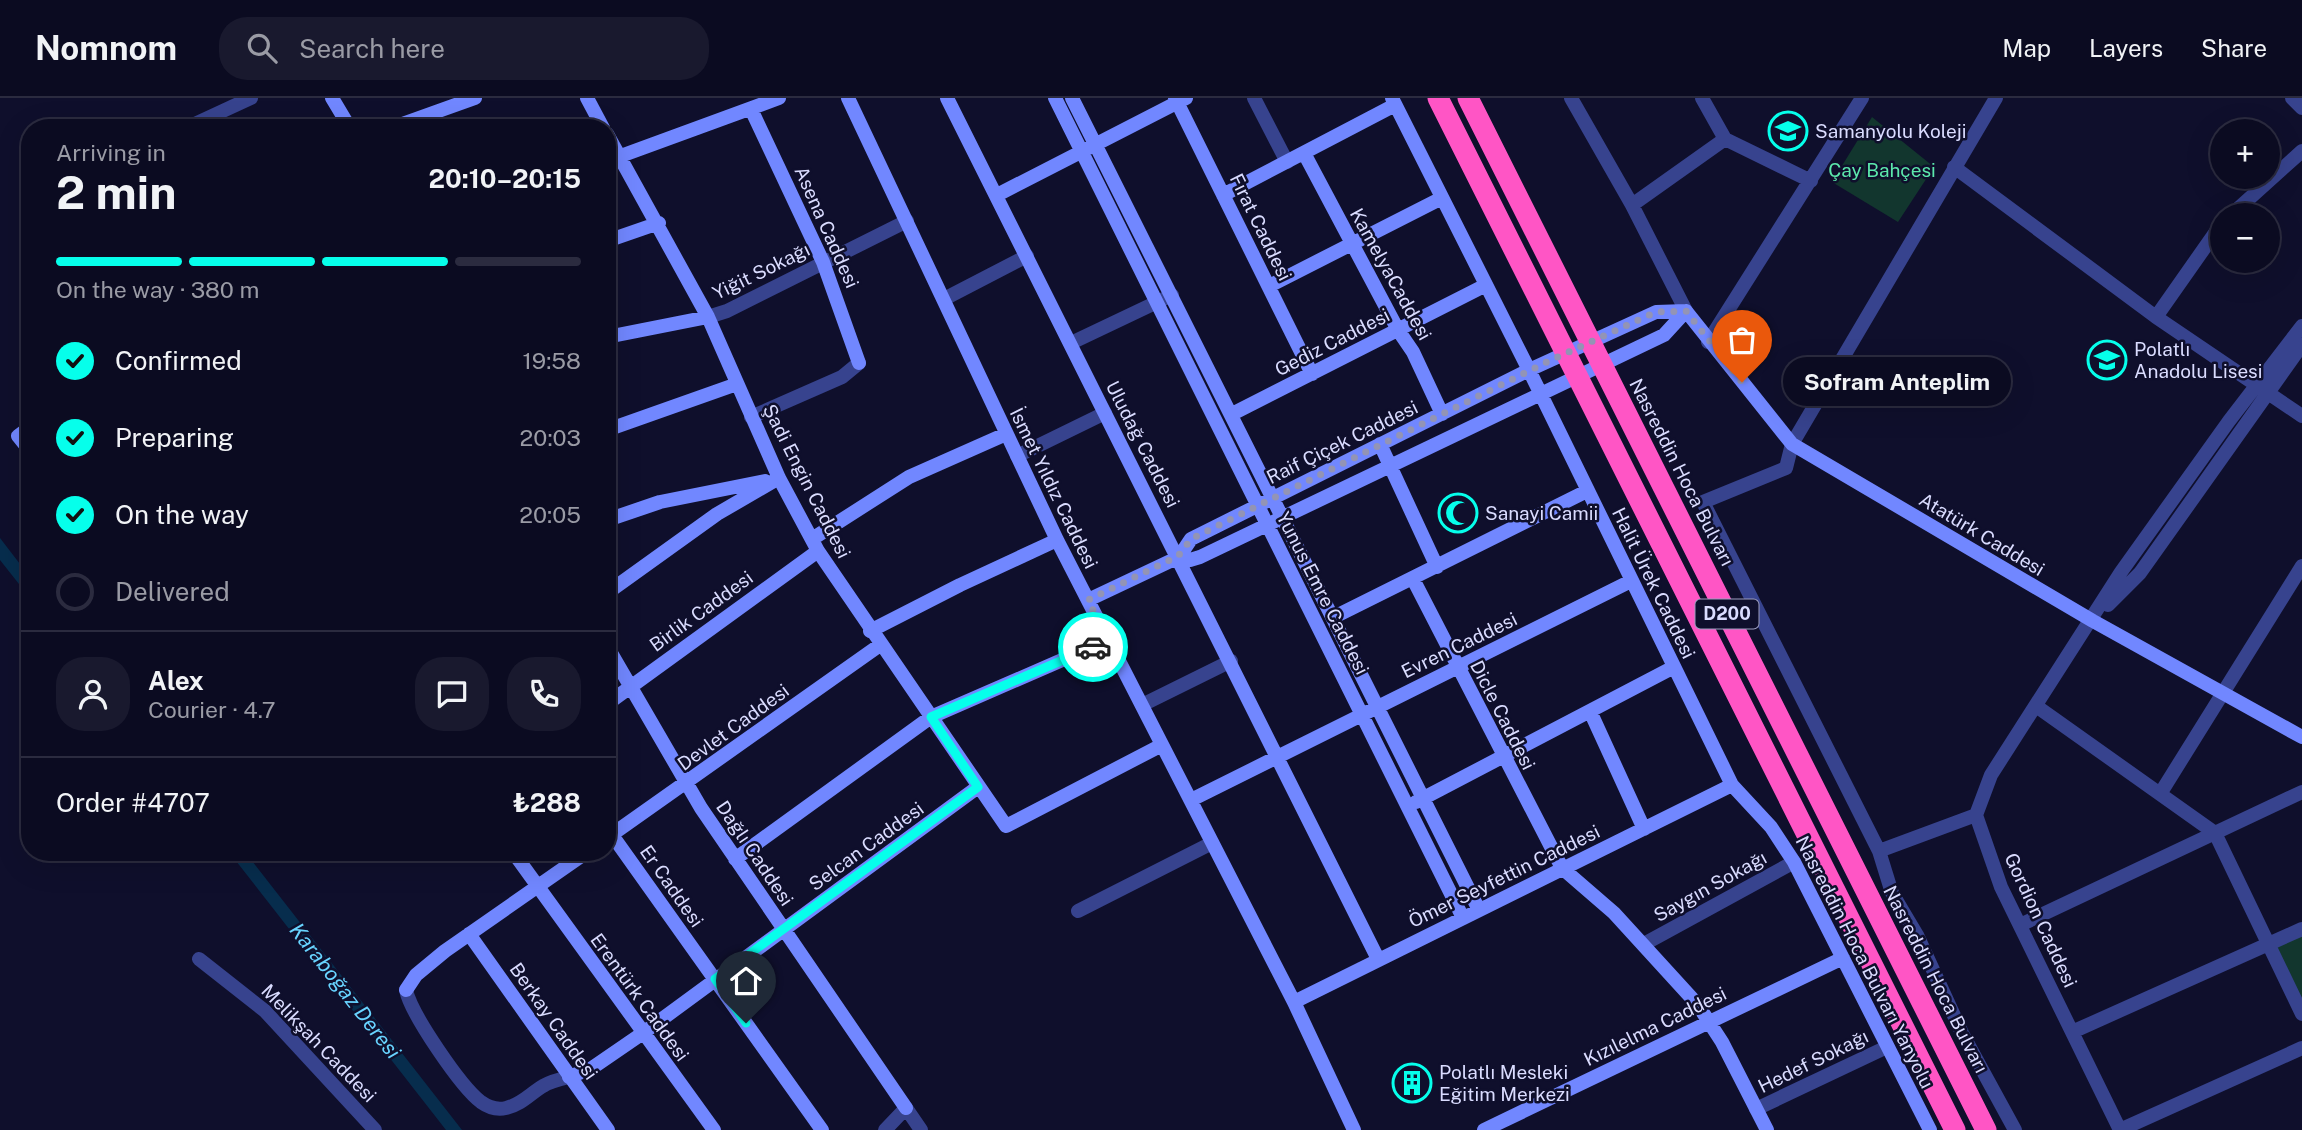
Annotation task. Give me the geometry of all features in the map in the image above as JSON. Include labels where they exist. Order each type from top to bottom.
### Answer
[{"type":"highway","name":"D200","points":[[1438,98],[1955,1130]]},
{"type":"highway","name":"Nasreddin Hoca Bulvarı","points":[[1468,98],[1986,1130]]},
{"type":"street","points":[[206,119],[251,98]]},
{"type":"street","points":[[332,98],[344,119]]},
{"type":"street","points":[[416,119],[475,98]]},
{"type":"street","points":[[587,98],[598,119]]},
{"type":"street","points":[[616,159],[779,98]]},
{"type":"street","name":"İsmet Yıldız Caddesi","points":[[848,98],[1057,540],[1294,1002],[1354,1130]]},
{"type":"street","name":"Uludağ Caddesi","points":[[947,98],[1378,959]]},
{"type":"street","name":"Yunus Emre Caddesi","points":[[1055,98],[1463,918]]},
{"type":"street","name":"Yunus Emre Caddesi","points":[[1072,98],[1479,910]]},
{"type":"street","points":[[1254,98],[1287,162]]},
{"type":"street","points":[[1571,98],[1632,205],[1686,311]]},
{"type":"street","points":[[1702,98],[1725,139],[1811,181]]},
{"type":"street","points":[[1996,98],[1792,443],[1786,468],[1703,502],[1879,851],[1892,894],[1917,935],[1962,1033],[2015,1130]]},
{"type":"street","points":[[2292,98],[2302,108]]},
{"type":"street","points":[[997,195],[1179,100]]},
{"type":"street","name":"Fırat Caddesi","points":[[1179,100],[1312,374]]},
{"type":"street","points":[[1708,342],[1811,181],[1859,100]]},
{"type":"street","points":[[1223,195],[1394,102]]},
{"type":"street","name":"Halit Ürek Caddesi","points":[[1394,102],[1541,393],[1732,785]]},
{"type":"street","name":"Asena Caddesi","points":[[751,109],[823,262],[859,363],[842,377],[751,417]]},
{"type":"street","points":[[1632,205],[1725,139]]},
{"type":"street","points":[[2244,203],[2302,151]]},
{"type":"street","name":"KamelyaCaddesi","points":[[1304,153],[1398,330],[1413,352],[1442,414]]},
{"type":"street","name":"Şadi Engin Caddesi","points":[[616,163],[659,223],[708,317],[779,478],[815,545],[870,631],[1006,826],[1162,745]]},
{"type":"street","points":[[1954,167],[2156,317],[2302,416]]},
{"type":"street","points":[[1269,286],[1442,198]]},
{"type":"street","name":"Yiğit Sokağı","points":[[708,317],[727,311],[907,221]]},
{"type":"street","points":[[616,238],[659,223]]},
{"type":"street","points":[[2156,317],[2210,240]]},
{"type":"street","points":[[944,299],[1027,256]]},
{"type":"street","name":"Gediz Caddesi","points":[[1232,414],[1486,285]]},
{"type":"street","points":[[1071,343],[1172,295]]},
{"type":"street","name":"Raif Çiçek Caddesi","points":[[1088,600],[1178,556],[1191,539],[1529,370],[1656,312],[1686,311]]},
{"type":"street","name":"Raif Çiçek Caddesi","points":[[1178,556],[1190,559],[1200,557],[1602,365],[1664,335],[1686,311]]},
{"type":"street","name":"Atatürk Caddesi","points":[[1686,311],[1708,342],[1792,443],[2092,621],[2302,737]]},
{"type":"street","points":[[616,335],[708,317]]},
{"type":"street","points":[[1879,851],[1976,815],[1991,775],[2092,621],[2140,573],[2302,326]]},
{"type":"street","points":[[2262,390],[2302,345]]},
{"type":"street","points":[[616,427],[737,384]]},
{"type":"street","points":[[1017,456],[1105,413]]},
{"type":"street","name":"Birlik Caddesi","points":[[616,698],[815,545],[909,477],[1006,434]]},
{"type":"street","points":[[1380,444],[1437,567]]},
{"type":"street","points":[[616,517],[660,502],[779,478]]},
{"type":"street","points":[[616,587],[717,514],[779,478]]},
{"type":"street","points":[[1334,617],[1587,491]]},
{"type":"street","points":[[870,631],[960,584],[1057,540]]},
{"type":"street","points":[[2160,794],[2301,570]]},
{"type":"street","name":"Dicle Caddesi","points":[[1413,579],[1562,868]]},
{"type":"street","name":"Evren Caddesi","points":[[1191,800],[1631,581]]},
{"type":"street","points":[[735,859],[931,717],[1108,640]]},
{"type":"street","name":"Devlet Caddesi","points":[[616,832],[880,645]]},
{"type":"street","name":"Dağlı Caddesi","points":[[616,661],[685,784],[906,1108]]},
{"type":"street","points":[[1142,705],[1231,661]]},
{"type":"street","points":[[1409,806],[1674,667]]},
{"type":"street","points":[[2036,706],[2215,833],[2302,1014]]},
{"type":"street","points":[[1590,711],[1644,829]]},
{"type":"street","name":"Ömer Seyfettin Caddesi","points":[[1294,1002],[1732,785]]},
{"type":"street","name":"Nasreddin Hoca Bulvarı Yanyolu","points":[[1732,785],[1771,827],[1794,862],[1925,1128]]},
{"type":"street","name":"Selcan Caddesi","points":[[569,1077],[592,1068],[643,1033],[978,787]]},
{"type":"street","points":[[2020,925],[2302,792]]},
{"type":"street","name":"Gordion Caddesi","points":[[1976,815],[2001,887],[2120,1130]]},
{"type":"street","points":[[1078,911],[1212,843]]},
{"type":"street","name":"Er Caddesi","points":[[616,844],[822,1130]]},
{"type":"street","name":"Erentürk Caddesi","points":[[519,861],[714,1130]]},
{"type":"street","points":[[569,1077],[542,1086],[517,1104],[505,1108],[488,1107],[468,1089],[440,1050],[414,1010],[405,990],[425,967],[574,861]]},
{"type":"street","name":"Saygın Sokağı","points":[[1644,944],[1794,862]]},
{"type":"street","points":[[1562,868],[1597,897],[1644,944],[1709,1021],[1767,1130]]},
{"type":"street","points":[[2072,1032],[2302,929]]},
{"type":"street","name":"Berkay Caddesi","points":[[469,934],[608,1130]]},
{"type":"street","name":"Kızılelma Caddesi","points":[[1484,1130],[1843,958]]},
{"type":"street","name":"Melikşah Caddesi","points":[[199,959],[265,1012],[375,1130]]},
{"type":"street","name":"Hedef Sokağı","points":[[1756,1110],[1887,1047]]},
{"type":"street","points":[[2120,1130],[2302,1048]]},
{"type":"street","points":[[886,1130],[906,1108],[921,1130]]},
{"type":"green space","name":"Çay Bahçesi","points":[[1872,117],[1934,167],[1898,222],[1832,182]]},
{"type":"green space","points":[[2302,934],[2302,1000],[2276,947]]},
{"type":"water","points":[[0,538],[21,565],[21,587],[0,560]]},
{"type":"water","name":"Karaboğaz Deresi","points":[[236,861],[252,861],[462,1130],[446,1130]]},
{"type":"way so far","points":[[1093,647],[1108,640],[1088,600],[1178,556],[1191,539],[1529,370],[1656,312],[1686,311],[1742,382]]},
{"type":"place","name":"Samanyolu Koleji","points":[[1788,131]]},
{"type":"place","name":"Polatlı Anadolu Lisesi","points":[[2107,360]]},
{"type":"place","name":"Sofram Anteplim","points":[[1742,382]]},
{"type":"place","name":"Sanayi Camii","points":[[1458,513]]},
{"type":"place","name":"Polatlı Mesleki Eğitim Merkezi","points":[[1412,1083]]},
{"type":"route","points":[[746,1023],[715,979],[978,787],[931,717],[1093,647]]}]
